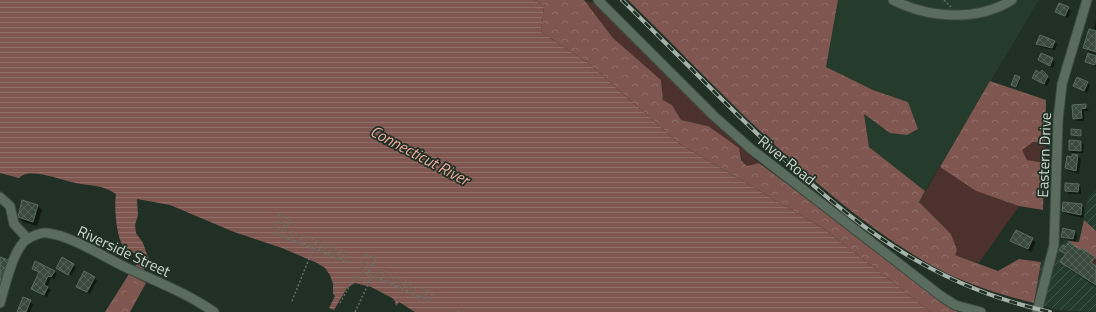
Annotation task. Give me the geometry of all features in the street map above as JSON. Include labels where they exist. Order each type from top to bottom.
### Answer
[{"type":"street","name":"River Road","points":[[598,0],[714,116],[773,167],[941,296],[955,305],[981,312]]},
{"type":"street","points":[[893,0],[915,9],[952,15],[989,10],[1012,0]]},
{"type":"street","name":"Eastern Drive","points":[[1037,312],[1054,245],[1058,120],[1062,84],[1087,0]]},
{"type":"street","points":[[0,197],[10,206],[14,224],[25,242],[12,268],[0,303]]},
{"type":"street","name":"Riverside Street","points":[[25,242],[40,233],[47,233],[67,239],[169,287],[214,312]]},
{"type":"path","points":[[944,0],[952,8]]},
{"type":"path","points":[[278,215],[290,220],[283,237]]},
{"type":"path","points":[[276,221],[288,226]]},
{"type":"path","points":[[274,227],[285,232]]},
{"type":"path","points":[[289,240],[293,230]]},
{"type":"path","points":[[294,242],[298,232]]},
{"type":"path","points":[[272,233],[347,262],[350,254]]},
{"type":"path","points":[[299,244],[303,234]]},
{"type":"path","points":[[304,245],[308,236]]},
{"type":"path","points":[[309,247],[313,238]]},
{"type":"path","points":[[292,300],[317,240]]},
{"type":"path","points":[[319,251],[322,242]]},
{"type":"path","points":[[323,253],[327,244]]},
{"type":"path","points":[[328,255],[332,246]]},
{"type":"path","points":[[332,257],[336,247]]},
{"type":"path","points":[[338,259],[341,249]]},
{"type":"path","points":[[341,260],[345,251]]},
{"type":"path","points":[[364,257],[366,254],[376,259],[368,274]]},
{"type":"path","points":[[363,262],[372,266]]},
{"type":"path","points":[[361,267],[370,271]]},
{"type":"path","points":[[376,278],[380,269]]},
{"type":"path","points":[[381,280],[385,271]]},
{"type":"path","points":[[362,272],[429,301],[433,293]]},
{"type":"path","points":[[387,282],[391,274]]},
{"type":"path","points":[[340,304],[355,276],[369,282]]},
{"type":"path","points":[[355,312],[372,276]]},
{"type":"path","points":[[392,285],[395,276]]},
{"type":"path","points":[[397,287],[400,278]]},
{"type":"path","points":[[402,289],[406,280]]},
{"type":"path","points":[[407,292],[411,283]]},
{"type":"path","points":[[413,294],[417,286]]},
{"type":"path","points":[[419,297],[423,288]]},
{"type":"path","points":[[424,299],[428,290]]},
{"type":"shaded area","points":[[584,0],[594,3],[759,163],[747,166],[708,126],[681,120],[672,105],[663,100],[661,80],[613,38]]},
{"type":"shaded area","points":[[838,0],[1039,0],[925,191],[869,147],[864,114],[890,133],[908,102],[873,90],[826,68]]},
{"type":"shaded area","points":[[1033,142],[1045,143],[1044,163],[1026,160],[1021,149]]},
{"type":"shaded area","points":[[940,167],[976,191],[1019,206],[979,263],[955,255],[951,234],[919,202]]},
{"type":"shaded area","points":[[1096,190],[1096,312],[1059,310],[1034,303],[1041,262],[1065,240],[1079,242],[1088,198]]},
{"type":"green space","points":[[535,0],[584,0],[613,38],[661,80],[663,100],[672,105],[681,120],[708,126],[739,148],[741,160],[747,166],[759,163],[958,312],[931,312],[824,229],[680,144],[587,62],[541,32],[544,7]]},
{"type":"green space","points":[[628,0],[838,0],[826,67],[873,90],[908,102],[918,129],[907,135],[890,133],[864,114],[869,147],[925,191],[919,202],[951,234],[957,250],[955,255],[998,271],[1019,259],[1041,262],[1034,303],[1006,296],[952,276],[927,263],[885,236],[845,206],[807,174],[734,106]]},
{"type":"green space","points":[[990,81],[1046,100],[1045,143],[1033,142],[1022,150],[1027,160],[1044,163],[1043,210],[1019,206],[976,191],[940,167]]},
{"type":"green space","points":[[1084,220],[1096,231],[1096,266],[1091,263],[1095,257],[1081,248],[1080,250],[1069,242],[1079,242]]},
{"type":"green space","points":[[129,274],[146,283],[130,312],[105,312]]},
{"type":"water","name":"Connecticut River","points":[[0,0],[535,0],[544,7],[541,32],[587,62],[680,144],[824,229],[931,312],[415,312],[399,302],[396,306],[395,301],[392,298],[371,287],[355,283],[347,288],[334,310],[329,308],[335,296],[333,294],[333,284],[330,275],[325,268],[317,263],[282,248],[234,232],[170,205],[137,199],[138,215],[135,225],[136,233],[143,243],[149,260],[143,271],[135,266],[140,259],[138,256],[125,248],[121,241],[116,221],[116,194],[105,188],[71,182],[44,175],[29,174],[23,175],[19,178],[0,173]]},
{"type":"building","points":[[1059,3],[1069,7],[1065,16],[1055,12]]},
{"type":"building","points":[[1089,29],[1096,31],[1096,52],[1083,48]]},
{"type":"building","points":[[1040,35],[1055,41],[1052,48],[1036,44]]},
{"type":"building","points":[[1041,53],[1053,58],[1050,66],[1038,60]]},
{"type":"building","points":[[1088,53],[1096,56],[1095,65],[1085,62]]},
{"type":"building","points":[[1036,70],[1040,73],[1042,70],[1048,76],[1044,84],[1032,78]]},
{"type":"building","points":[[1015,75],[1020,77],[1016,87],[1011,85]]},
{"type":"building","points":[[1077,77],[1088,82],[1084,91],[1073,86]]},
{"type":"building","points":[[1086,104],[1086,108],[1081,109],[1082,118],[1073,119],[1072,105]]},
{"type":"building","points":[[1071,129],[1081,130],[1081,136],[1071,135]]},
{"type":"building","points":[[1069,140],[1081,141],[1081,151],[1069,150]]},
{"type":"building","points":[[1072,154],[1078,155],[1076,171],[1065,168],[1067,156],[1072,157]]},
{"type":"building","points":[[1065,183],[1079,184],[1078,192],[1065,191]]},
{"type":"building","points":[[22,200],[38,205],[33,222],[18,217]]},
{"type":"building","points":[[1063,202],[1082,204],[1081,215],[1062,211]]},
{"type":"building","points":[[1063,228],[1075,231],[1073,239],[1061,237]]},
{"type":"building","points":[[1016,230],[1033,238],[1028,249],[1010,241]]},
{"type":"building","points":[[1069,242],[1080,250],[1081,248],[1095,257],[1091,263],[1096,266],[1096,285],[1060,262],[1066,254],[1059,250],[1063,245],[1066,247]]},
{"type":"building","points":[[0,257],[8,260],[0,286]]},
{"type":"building","points":[[62,257],[74,264],[68,275],[56,268]]},
{"type":"building","points":[[35,261],[55,271],[51,277],[48,276],[44,285],[48,287],[44,295],[31,289],[39,272],[32,269]]},
{"type":"building","points":[[84,271],[95,277],[87,292],[76,287]]},
{"type":"building","points":[[23,297],[31,300],[26,312],[17,312]]},
{"type":"waterway","points":[[111,312],[127,293],[135,277]]},
{"type":"railway","points":[[622,0],[779,154],[848,214],[883,240],[920,263],[960,283],[1003,299],[1050,312]]}]
